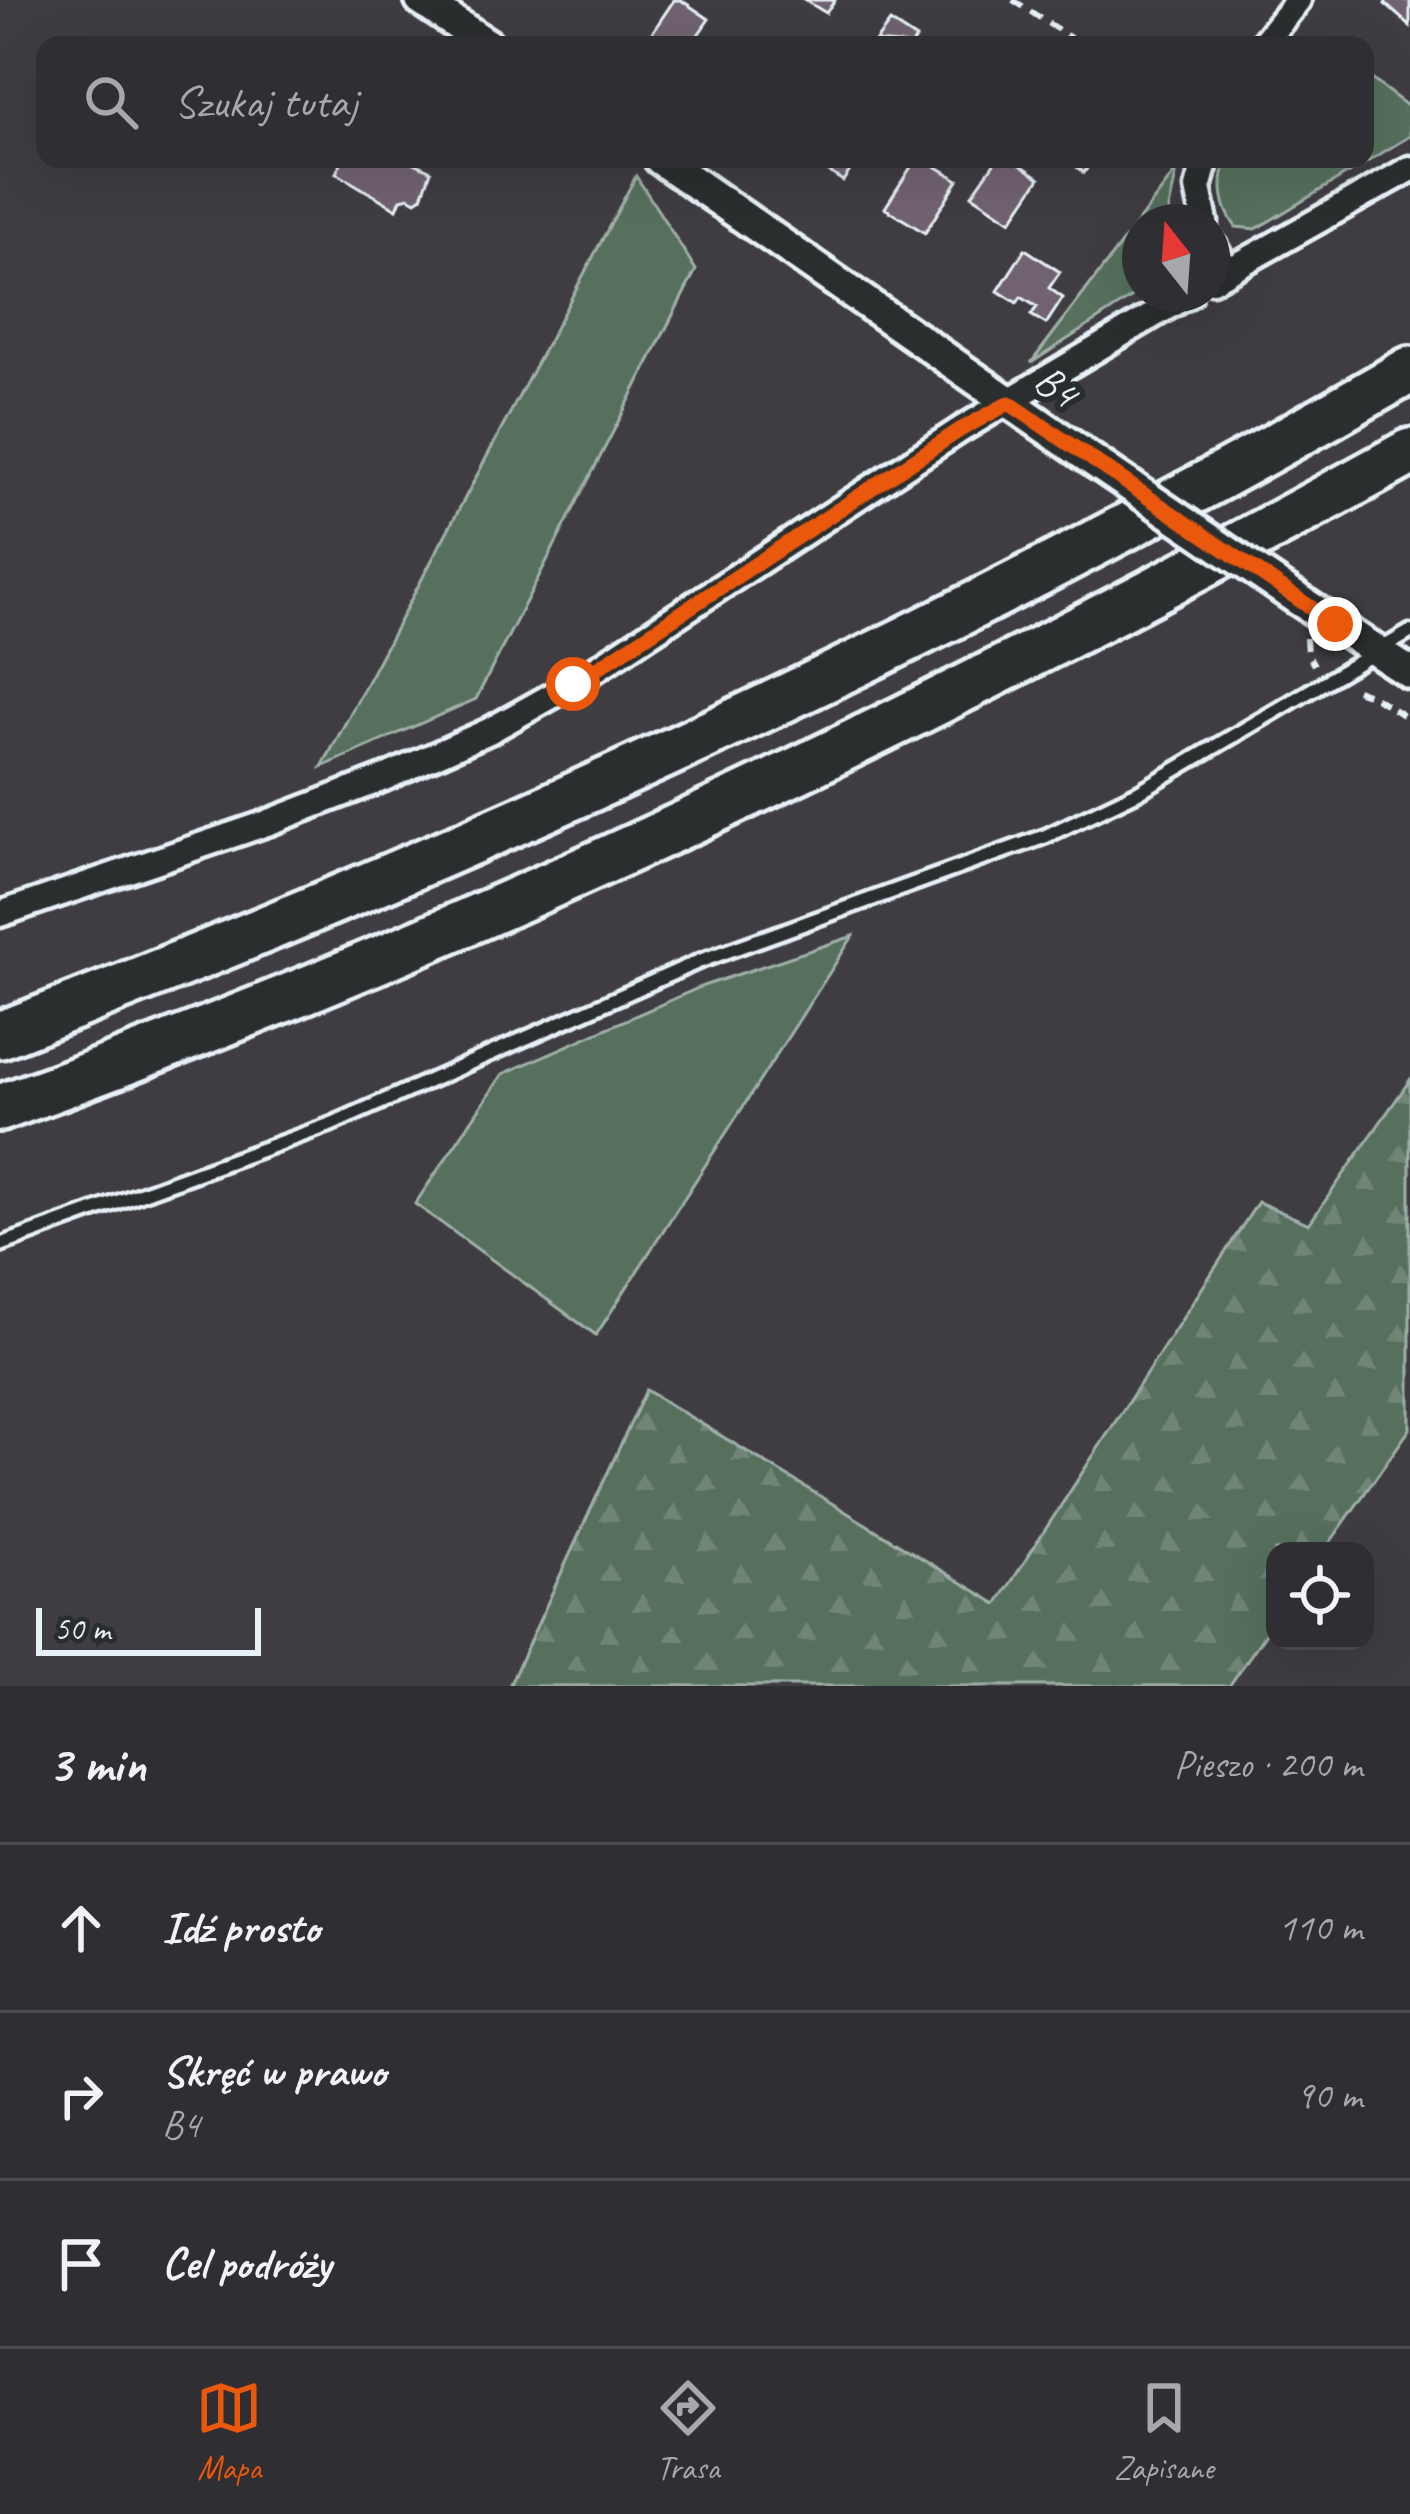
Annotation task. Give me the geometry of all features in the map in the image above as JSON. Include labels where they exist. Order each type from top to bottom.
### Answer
[{"type":"highway","points":[[0,1035],[403,872],[684,746],[1063,559],[1410,370]]},
{"type":"highway","points":[[0,1108],[543,888],[754,791],[1020,662],[1410,452]]},
{"type":"street","points":[[421,0],[475,36]]},
{"type":"street","points":[[1269,36],[1298,0]]},
{"type":"street","name":"B4","points":[[673,168],[1095,462],[1410,673]]},
{"type":"street","points":[[1201,204],[1198,188],[1204,168]]},
{"type":"street","points":[[1230,270],[1410,169]]},
{"type":"street","points":[[0,914],[267,823],[489,731],[573,684],[960,430],[1160,312]]},
{"type":"lane","points":[[0,1245],[332,1124],[700,961],[1046,836],[1138,792],[1410,632]]},
{"type":"path","points":[[1013,0],[1068,36]]},
{"type":"path","points":[[1350,688],[1373,696],[1410,720]]},
{"type":"green space","points":[[1374,81],[1410,108],[1410,136],[1374,158]]},
{"type":"green space","points":[[1224,168],[1357,168],[1256,229],[1236,227],[1230,204],[1225,204]]},
{"type":"green space","points":[[1177,170],[1170,204],[1151,204]]},
{"type":"green space","points":[[636,176],[696,270],[476,699],[322,767]]},
{"type":"green space","points":[[1122,243],[1122,304],[1031,363]]},
{"type":"green space","points":[[853,936],[596,1335],[415,1204],[503,1074],[703,986]]},
{"type":"green space","points":[[1410,1080],[1410,1429],[1330,1542],[1266,1542],[1266,1633],[1229,1686],[509,1686],[646,1390],[997,1604],[1258,1202],[1309,1224]]},
{"type":"building","points":[[674,0],[709,19],[697,36],[650,36]]},
{"type":"building","points":[[805,0],[835,0],[826,13]]},
{"type":"building","points":[[1410,0],[1410,26],[1385,4]]},
{"type":"building","points":[[890,22],[911,36],[880,36]]},
{"type":"building","points":[[338,168],[431,171],[422,197],[401,199],[397,209],[336,173]]},
{"type":"building","points":[[823,168],[852,168],[843,181]]},
{"type":"building","points":[[910,168],[939,168],[958,180],[925,233],[885,208]]},
{"type":"building","points":[[991,168],[1025,168],[1040,178],[1011,221],[972,195]]},
{"type":"building","points":[[1025,249],[1060,272],[1049,288],[1063,298],[1046,324],[1031,315],[1037,307],[1021,297],[1017,303],[998,291]]},
{"type":"route","points":[[573,684],[960,430],[1009,403],[1335,624]]}]
